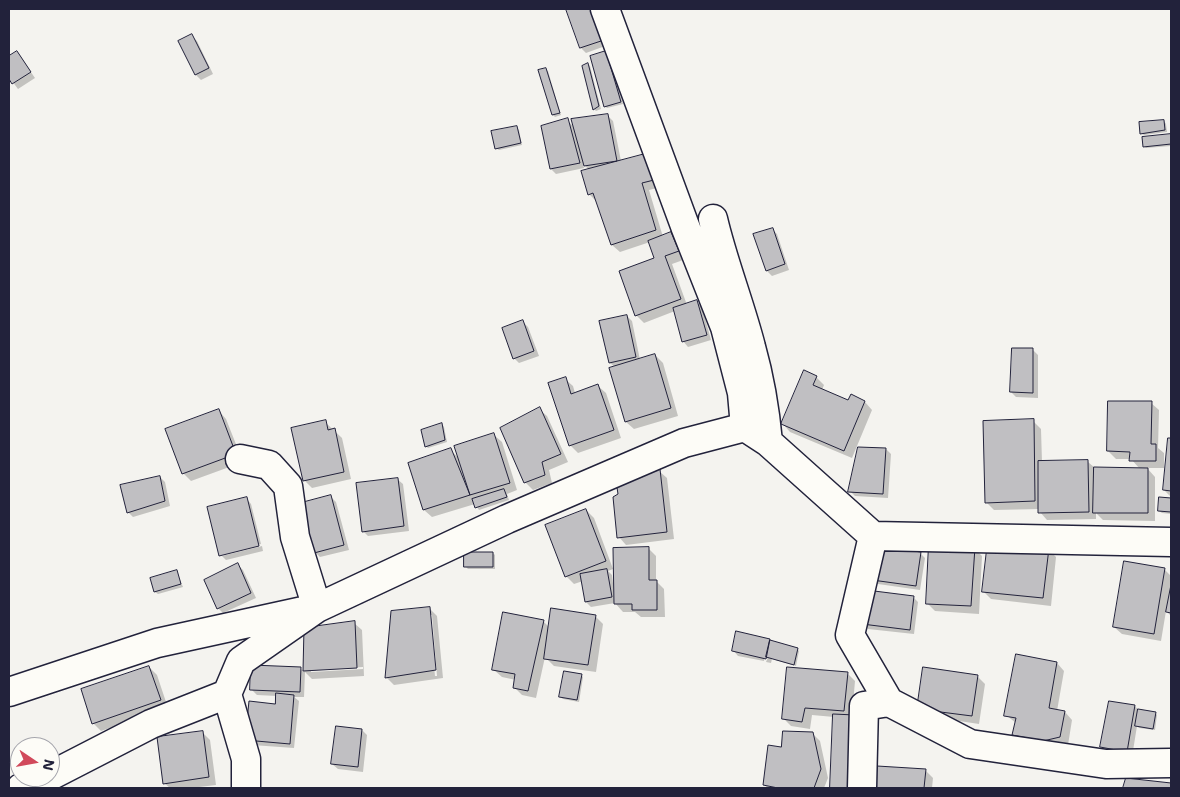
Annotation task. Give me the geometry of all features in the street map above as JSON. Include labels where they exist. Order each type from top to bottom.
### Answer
[{"type":"street","points":[[605,9],[685,226],[725,327],[742,393],[745,427]]},
{"type":"street","points":[[713,218],[718,242],[755,364],[763,398],[768,442]]},
{"type":"street","points":[[246,788],[246,759],[227,694],[241,661],[317,608],[507,519],[675,446],[745,427],[768,442],[873,536],[1171,542]]},
{"type":"street","points":[[240,459],[269,465],[288,486],[295,537],[317,608]]},
{"type":"street","points":[[873,536],[850,635],[889,702],[970,744],[1106,764],[1171,763]]},
{"type":"street","points":[[9,692],[157,643],[317,608]]},
{"type":"street","points":[[60,770],[150,724],[227,694]]},
{"type":"street","points":[[862,788],[864,706],[889,702]]},
{"type":"building","points":[[566,9],[593,9],[604,40],[580,48]]},
{"type":"building","points":[[192,34],[209,68],[195,75],[178,41]]},
{"type":"building","points":[[17,51],[31,72],[12,84],[9,79],[9,56]]},
{"type":"building","points":[[606,51],[621,102],[604,107],[590,56]]},
{"type":"building","points":[[588,63],[599,106],[593,110],[582,66]]},
{"type":"building","points":[[546,68],[560,113],[552,115],[538,70]]},
{"type":"building","points":[[608,114],[617,161],[584,166],[571,119]]},
{"type":"building","points":[[568,118],[580,163],[550,169],[541,126]]},
{"type":"building","points":[[1164,120],[1165,130],[1140,134],[1139,122]]},
{"type":"building","points":[[517,126],[521,143],[495,149],[491,131]]},
{"type":"building","points":[[1171,134],[1171,144],[1143,147],[1142,137]]},
{"type":"building","points":[[645,154],[654,180],[642,183],[656,230],[611,245],[593,193],[588,195],[581,171]]},
{"type":"building","points":[[773,228],[785,264],[766,271],[753,234]]},
{"type":"building","points":[[671,232],[679,251],[665,256],[681,299],[635,316],[619,271],[654,258],[648,241]]},
{"type":"building","points":[[697,300],[707,335],[682,342],[673,308]]},
{"type":"building","points":[[627,315],[636,357],[609,363],[599,321]]},
{"type":"building","points":[[523,320],[534,351],[513,359],[502,328]]},
{"type":"building","points":[[1012,348],[1033,348],[1033,393],[1010,392]]},
{"type":"building","points":[[655,354],[671,408],[625,422],[609,368]]},
{"type":"building","points":[[804,370],[817,376],[813,385],[848,400],[851,394],[865,401],[844,451],[781,424]]},
{"type":"building","points":[[566,377],[571,394],[598,384],[614,430],[569,446],[548,383]]},
{"type":"building","points":[[1108,401],[1152,401],[1151,444],[1156,444],[1156,461],[1129,461],[1130,452],[1107,451]]},
{"type":"building","points":[[540,407],[561,454],[542,462],[545,475],[524,483],[500,428]]},
{"type":"building","points":[[219,409],[236,454],[182,474],[165,429]]},
{"type":"building","points":[[1034,419],[1035,501],[985,503],[983,421]]},
{"type":"building","points":[[326,420],[328,430],[335,428],[344,472],[303,481],[291,428]]},
{"type":"building","points":[[442,423],[445,440],[425,447],[421,430]]},
{"type":"building","points":[[494,433],[510,483],[470,495],[454,446]]},
{"type":"building","points":[[1168,438],[1171,438],[1171,491],[1163,490]]},
{"type":"building","points":[[858,447],[886,448],[883,494],[848,492]]},
{"type":"building","points":[[451,448],[470,495],[423,510],[408,463]]},
{"type":"building","points":[[1088,460],[1089,512],[1038,513],[1038,461]]},
{"type":"building","points":[[1094,467],[1148,468],[1148,513],[1093,513]]},
{"type":"building","points":[[660,469],[667,532],[617,538],[613,497],[618,494],[615,475]]},
{"type":"building","points":[[160,476],[165,501],[127,513],[120,485]]},
{"type":"building","points":[[398,478],[404,526],[362,532],[356,483]]},
{"type":"building","points":[[504,489],[507,497],[475,508],[472,499]]},
{"type":"building","points":[[331,495],[344,545],[314,553],[301,503]]},
{"type":"building","points":[[247,497],[259,546],[219,556],[207,507]]},
{"type":"building","points":[[1159,497],[1171,498],[1171,512],[1158,511]]},
{"type":"building","points":[[586,509],[606,561],[565,577],[545,525]]},
{"type":"building","points":[[988,541],[1049,548],[1043,598],[982,592]]},
{"type":"building","points":[[929,544],[975,547],[971,606],[926,604]]},
{"type":"building","points":[[877,546],[921,552],[916,586],[872,580]]},
{"type":"building","points":[[649,547],[649,580],[657,580],[657,610],[632,610],[632,604],[614,604],[613,548]]},
{"type":"building","points":[[464,552],[493,552],[493,567],[464,567]]},
{"type":"building","points":[[1124,561],[1165,568],[1154,634],[1113,627]]},
{"type":"building","points":[[238,563],[251,593],[217,609],[204,580]]},
{"type":"building","points":[[607,569],[612,597],[585,602],[580,574]]},
{"type":"building","points":[[177,570],[181,584],[154,592],[150,578]]},
{"type":"building","points":[[1171,585],[1171,613],[1166,612]]},
{"type":"building","points":[[866,590],[914,596],[910,630],[862,624]]},
{"type":"building","points":[[430,607],[436,670],[385,678],[391,611]]},
{"type":"building","points":[[551,608],[596,615],[588,665],[544,659]]},
{"type":"building","points":[[503,612],[544,620],[528,691],[513,688],[515,674],[492,670]]},
{"type":"building","points":[[355,621],[357,668],[303,671],[304,628]]},
{"type":"building","points":[[736,631],[770,639],[766,659],[732,651]]},
{"type":"building","points":[[770,640],[798,648],[794,665],[766,657]]},
{"type":"building","points":[[1016,654],[1057,662],[1049,708],[1065,711],[1060,737],[1043,741],[1012,735],[1016,718],[1004,716]]},
{"type":"building","points":[[251,665],[301,667],[300,692],[250,690]]},
{"type":"building","points":[[149,666],[161,700],[92,724],[81,689]]},
{"type":"building","points":[[787,667],[848,672],[844,711],[805,708],[802,722],[782,719]]},
{"type":"building","points":[[923,667],[978,675],[972,716],[917,709]]},
{"type":"building","points":[[564,671],[582,674],[577,700],[559,697]]},
{"type":"building","points":[[276,693],[294,695],[290,744],[245,740],[249,701],[275,704]]},
{"type":"building","points":[[1109,701],[1135,705],[1127,752],[1100,747]]},
{"type":"building","points":[[1138,709],[1156,712],[1153,729],[1135,726]]},
{"type":"building","points":[[833,714],[855,715],[852,788],[830,788]]},
{"type":"building","points":[[336,726],[362,729],[358,767],[331,764]]},
{"type":"building","points":[[203,731],[209,777],[163,784],[157,737]]},
{"type":"building","points":[[783,731],[813,732],[821,769],[814,788],[778,788],[763,785],[768,745],[781,747]]},
{"type":"building","points":[[877,766],[926,769],[924,788],[876,788]]},
{"type":"building","points":[[1126,778],[1171,783],[1171,788],[1123,788]]}]
